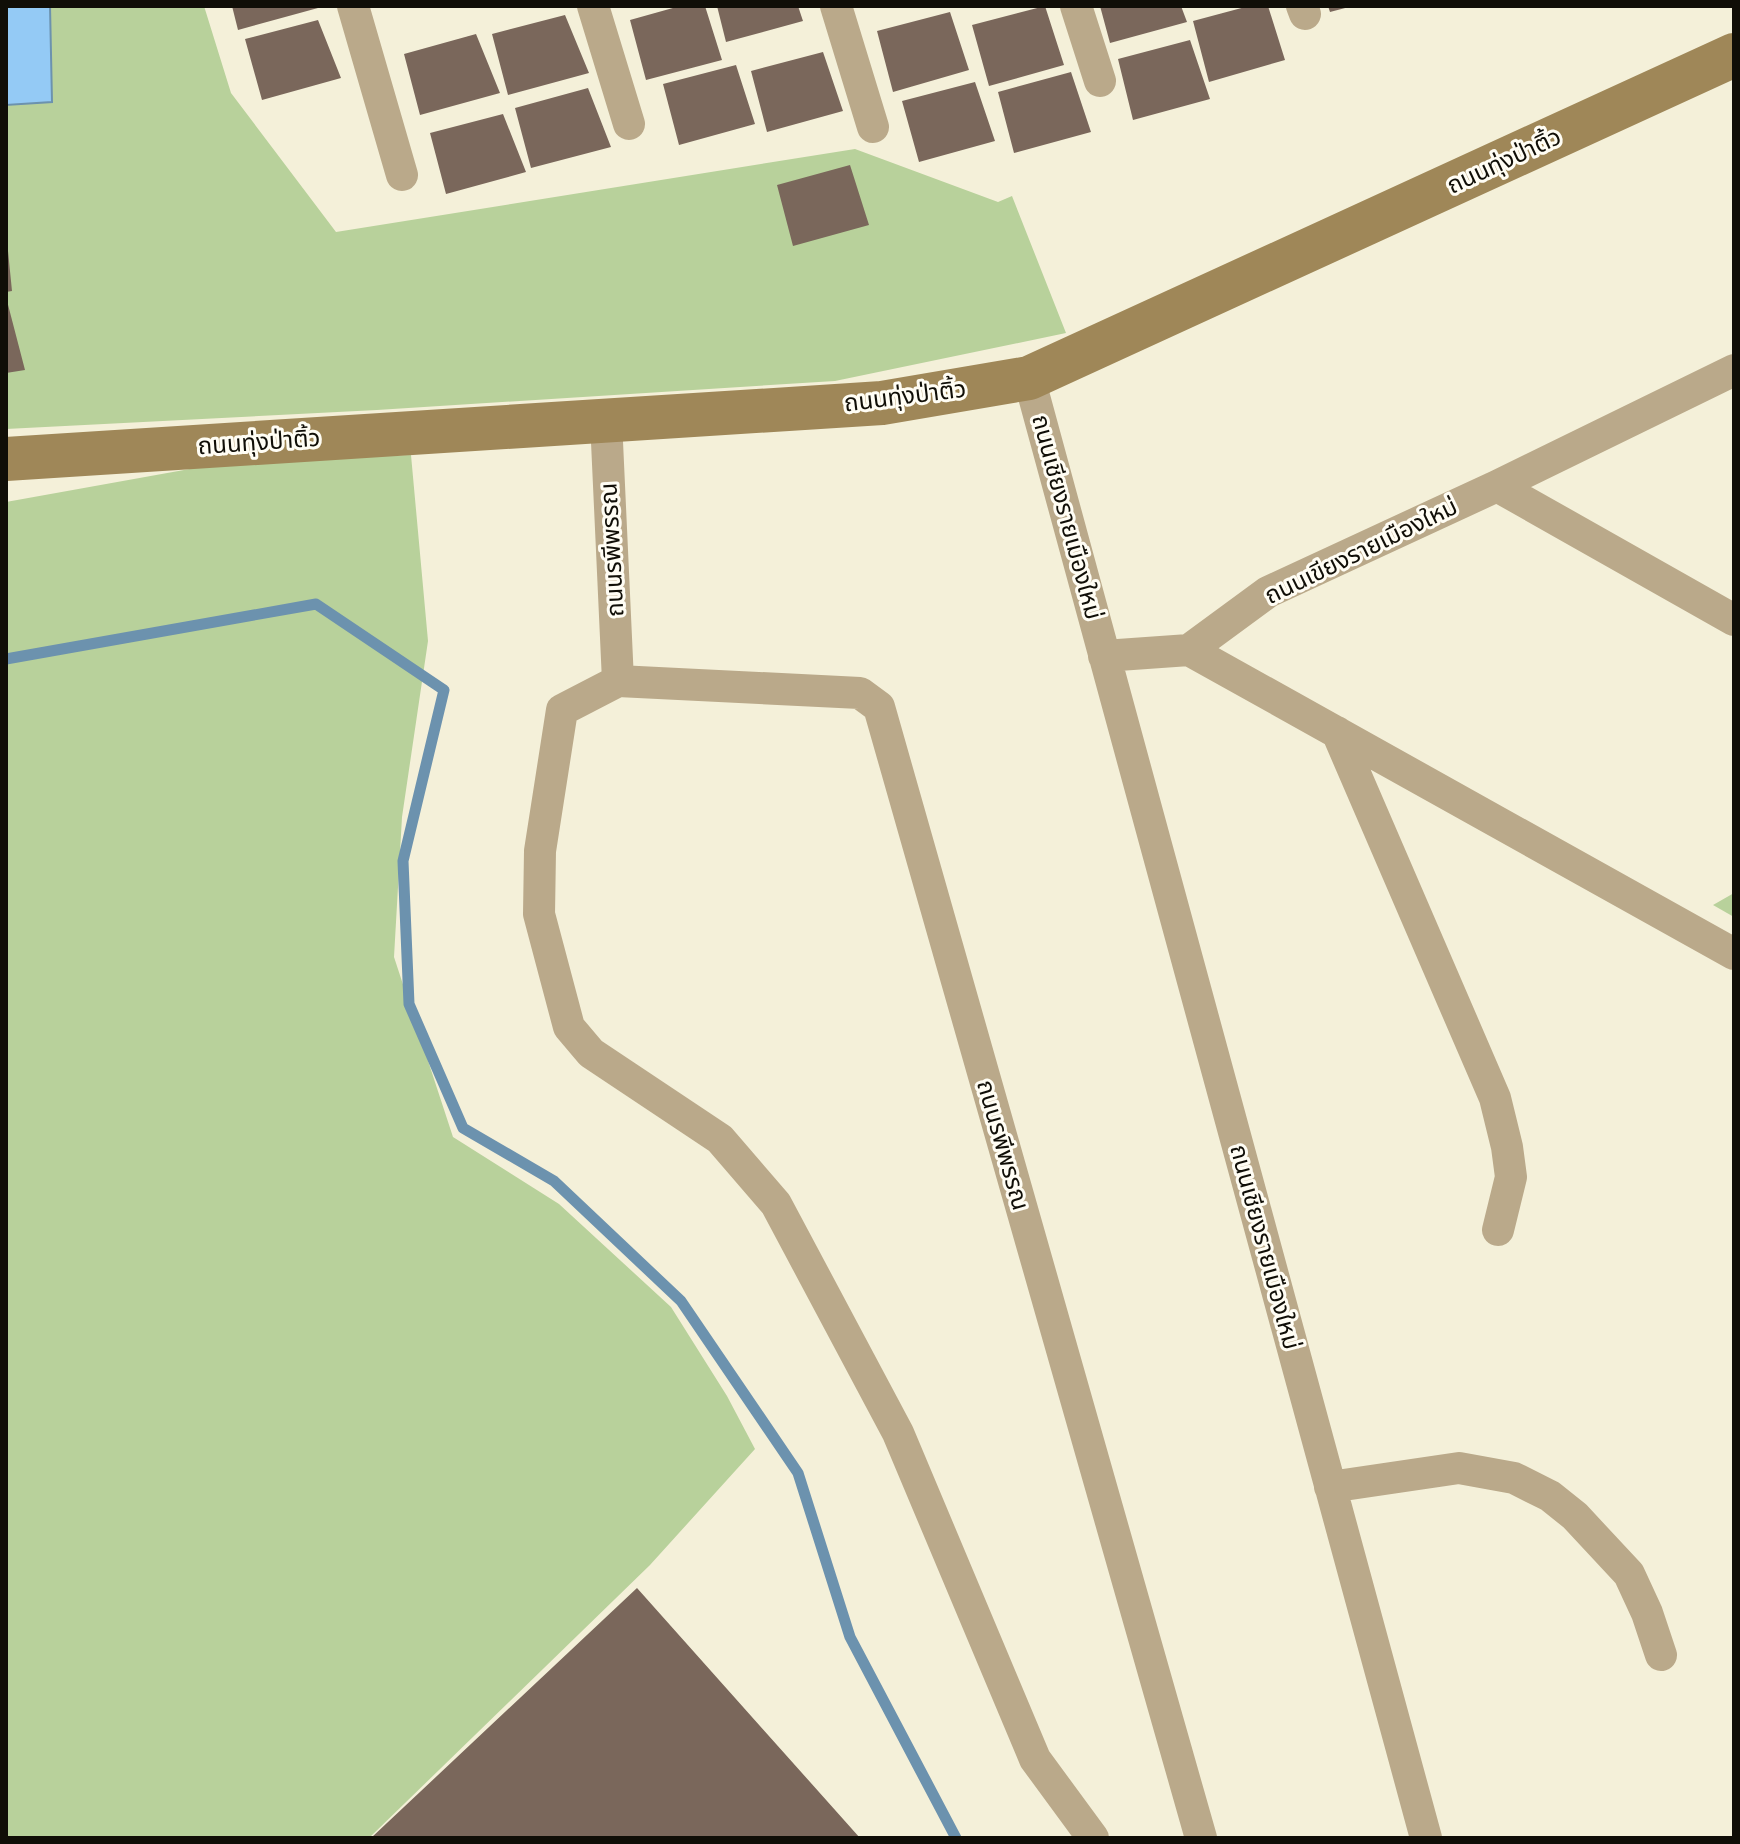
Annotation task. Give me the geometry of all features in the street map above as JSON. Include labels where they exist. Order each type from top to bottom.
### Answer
[{"type":"street","points":[[353,6],[402,175]]},
{"type":"street","points":[[593,6],[629,124]]},
{"type":"street","points":[[836,6],[873,127]]},
{"type":"street","points":[[1076,6],[1100,81]]},
{"type":"street","name":"ถนนทุ่งป่าติ้ว","points":[[6,459],[882,403],[1029,378],[1734,55]]},
{"type":"street","name":"ถนนเขียงรายเมืองใหม่","points":[[1189,650],[1268,592],[1497,486],[1734,370]]},
{"type":"street","name":"ถนนเชียงรายเมืองใหม่","points":[[1029,378],[1426,1838]]},
{"type":"street","name":"ถนนรพีพรรณ","points":[[606,420],[618,681],[860,693],[879,707],[1201,1838]]},
{"type":"street","points":[[1497,486],[1734,620]]},
{"type":"street","points":[[1104,656],[1189,650],[1734,954]]},
{"type":"street","points":[[618,681],[562,710],[540,851],[539,914],[569,1027],[591,1053],[720,1139],[776,1204],[898,1433],[1035,1759],[1093,1838]]},
{"type":"street","points":[[1337,732],[1495,1098],[1511,1177],[1498,1230]]},
{"type":"street","points":[[1330,1487],[1459,1468],[1514,1478],[1550,1496],[1575,1516],[1629,1574],[1647,1613],[1661,1655]]},
{"type":"green space","points":[[6,6],[204,6],[231,93],[336,232],[855,149],[998,202],[1012,196],[1066,333],[835,381],[377,410],[6,429]]},
{"type":"green space","points":[[411,455],[428,641],[402,817],[394,957],[453,1137],[559,1204],[671,1307],[727,1396],[755,1449],[650,1565],[369,1838],[6,1838],[6,502],[234,461]]},
{"type":"green space","points":[[1734,893],[1734,917],[1713,905]]},
{"type":"water","points":[[6,6],[50,6],[52,102],[6,105]]},
{"type":"building","points":[[232,6],[317,6],[318,8],[238,30]]},
{"type":"building","points":[[680,6],[705,6],[722,60],[646,80],[630,20]]},
{"type":"building","points":[[717,6],[798,6],[803,21],[726,42]]},
{"type":"building","points":[[1045,6],[1064,65],[989,86],[972,25]]},
{"type":"building","points":[[1100,6],[1181,6],[1187,22],[1110,43]]},
{"type":"building","points":[[1249,6],[1268,6],[1285,60],[1209,82],[1193,21]]},
{"type":"building","points":[[1328,6],[1349,6],[1349,7],[1330,12]]},
{"type":"building","points":[[950,12],[969,70],[893,92],[877,31]]},
{"type":"building","points":[[565,15],[589,73],[508,95],[492,34]]},
{"type":"building","points":[[318,20],[341,78],[262,100],[245,39]]},
{"type":"building","points":[[476,34],[500,93],[420,115],[404,54]]},
{"type":"building","points":[[1190,40],[1210,99],[1133,120],[1118,59]]},
{"type":"building","points":[[823,52],[843,111],[767,132],[751,71]]},
{"type":"building","points":[[736,65],[755,124],[679,145],[663,84]]},
{"type":"building","points":[[1071,72],[1091,132],[1014,153],[998,92]]},
{"type":"building","points":[[975,82],[995,141],[919,162],[902,101]]},
{"type":"building","points":[[588,88],[611,147],[531,168],[515,108]]},
{"type":"building","points":[[503,114],[526,172],[446,194],[430,133]]},
{"type":"building","points":[[850,165],[869,225],[793,246],[777,185]]},
{"type":"building","points":[[6,251],[12,291],[6,292]]},
{"type":"building","points":[[6,297],[25,370],[6,373]]},
{"type":"building","points":[[637,1588],[860,1838],[371,1838]]},
{"type":"waterway","points":[[6,659],[316,604],[444,690],[403,861],[409,1004],[463,1128],[554,1181],[681,1301],[798,1473],[850,1637],[956,1838]]}]
